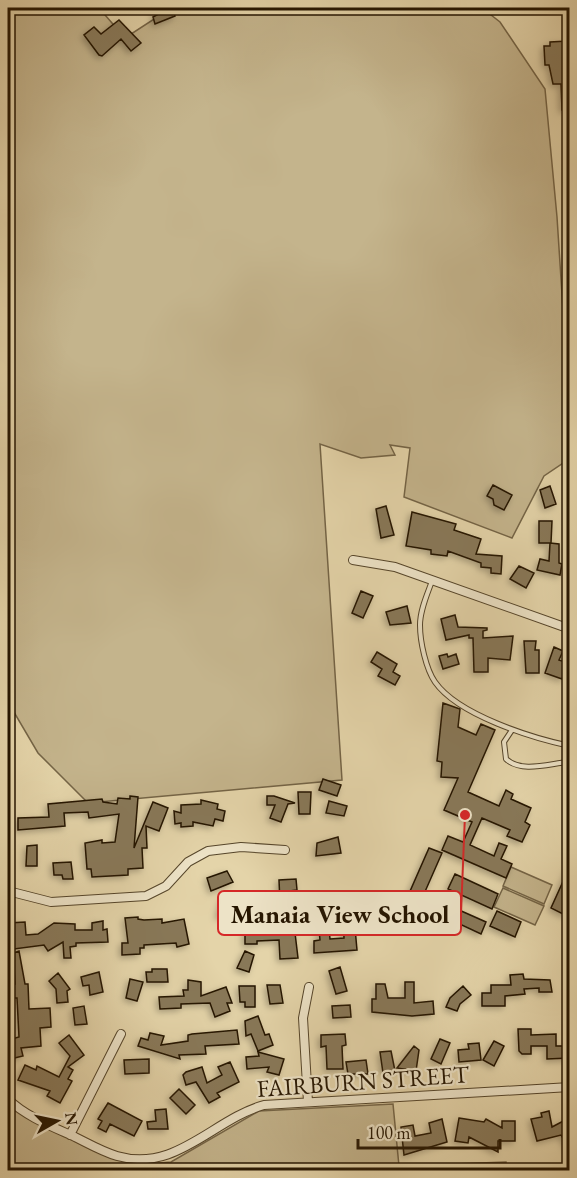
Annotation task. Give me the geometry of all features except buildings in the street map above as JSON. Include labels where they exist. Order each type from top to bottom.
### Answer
[{"type":"street","points":[[353,560],[395,567],[570,629]]},
{"type":"street","points":[[8,891],[51,902],[146,896],[166,886],[188,862],[208,851],[241,847],[285,850]]},
{"type":"street","points":[[308,1101],[303,1018],[309,987]]},
{"type":"street","points":[[70,1135],[121,1034]]},
{"type":"street","name":"FAIRBURN STREET","points":[[8,1099],[21,1109],[70,1135],[116,1156],[133,1159],[162,1158],[188,1147],[247,1110],[264,1105],[570,1087]]},
{"type":"lane","points":[[432,581],[420,625],[433,680],[449,697],[488,720],[539,740],[570,746]]},
{"type":"lane","points":[[512,729],[504,742],[506,759],[511,764],[523,767],[567,762],[570,758]]},
{"type":"shaded area","points":[[8,8],[99,8],[125,38],[171,8],[482,8],[500,22],[545,89],[557,217],[569,403],[569,459],[544,476],[512,538],[404,497],[410,448],[390,445],[395,455],[361,458],[320,444],[342,780],[88,803],[38,753],[8,702]]},
{"type":"shaded area","points":[[511,867],[552,885],[544,904],[503,886]]},
{"type":"shaded area","points":[[503,888],[544,906],[535,925],[494,907]]},
{"type":"shaded area","points":[[8,1102],[13,1108],[133,1165],[171,1162],[259,1111],[393,1104],[399,1166],[506,1162],[507,1170],[8,1170]]},
{"type":"place","name":"Manaia View School","points":[[465,815]]}]
